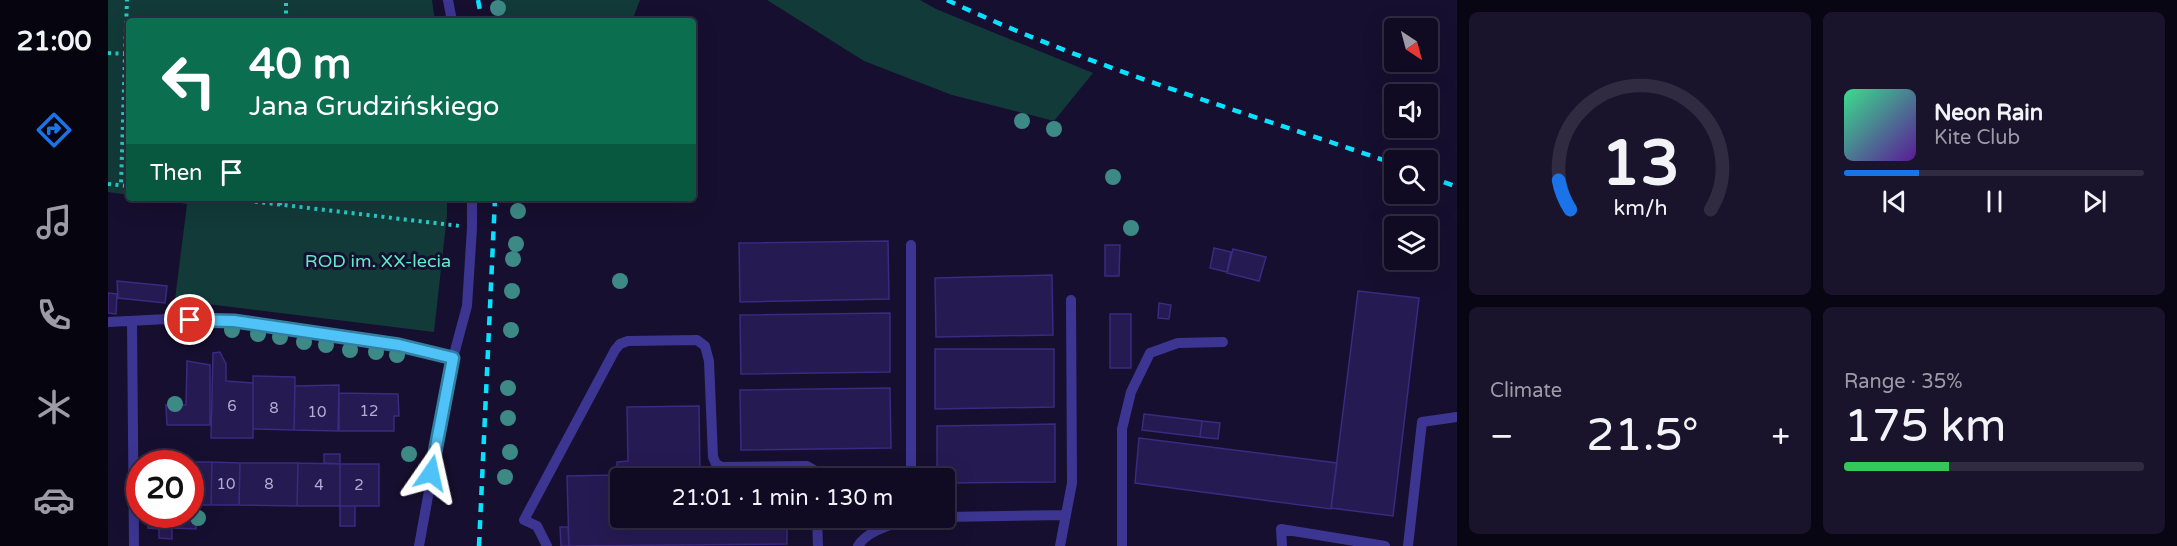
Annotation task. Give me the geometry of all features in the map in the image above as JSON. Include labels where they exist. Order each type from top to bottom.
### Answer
[{"type":"lane","points":[[448,0],[451,18]]},
{"type":"lane","points":[[419,546],[453,358],[466,306],[472,201]]},
{"type":"lane","points":[[911,245],[911,468]]},
{"type":"lane","points":[[1060,546],[1072,483],[1071,300]]},
{"type":"lane","points":[[108,322],[168,319],[234,321],[399,345],[453,358]]},
{"type":"lane","points":[[132,322],[134,546]]},
{"type":"lane","points":[[547,546],[537,526],[524,520],[615,350],[620,344],[628,341],[697,340],[705,346],[709,361],[713,457],[716,464],[722,467],[807,466],[810,468]]},
{"type":"lane","points":[[1122,546],[1122,429],[1131,392],[1150,353],[1178,342],[1223,342]]},
{"type":"lane","points":[[1408,546],[1422,422],[1457,417]]},
{"type":"lane","points":[[955,517],[1065,515]]},
{"type":"lane","points":[[817,528],[818,546]]},
{"type":"lane","points":[[858,546],[860,542],[884,528]]},
{"type":"lane","points":[[1282,546],[1281,529],[1385,546]]},
{"type":"path","points":[[126,18],[127,0]]},
{"type":"path","points":[[286,0],[286,18]]},
{"type":"path","points":[[121,185],[126,27]]},
{"type":"path","points":[[108,53],[125,54]]},
{"type":"path","points":[[108,184],[126,186]]},
{"type":"path","points":[[249,201],[472,228]]},
{"type":"green space","points":[[108,0],[432,0],[435,18],[126,18],[126,195],[108,192]]},
{"type":"green space","points":[[502,0],[640,0],[633,18],[501,18]]},
{"type":"green space","points":[[767,0],[920,0],[936,9],[1093,73],[1054,121],[952,95],[864,61]]},
{"type":"green space","name":"ROD im. XX-lecia","points":[[168,201],[447,201],[434,332],[175,300],[187,204]]},
{"type":"building","points":[[888,241],[889,299],[740,302],[739,243]]},
{"type":"building","points":[[1105,245],[1120,245],[1119,276],[1105,276]]},
{"type":"building","points":[[1214,248],[1231,252],[1227,272],[1210,268]]},
{"type":"building","points":[[1233,249],[1266,257],[1259,281],[1227,273]]},
{"type":"building","points":[[1052,275],[1053,335],[936,337],[935,278]]},
{"type":"building","points":[[117,281],[167,286],[165,303],[118,298]]},
{"type":"building","points":[[1358,291],[1419,298],[1393,516],[1331,508]]},
{"type":"building","points":[[108,293],[117,294],[116,314],[108,313]]},
{"type":"building","points":[[1159,303],[1171,305],[1169,319],[1158,318]]},
{"type":"building","points":[[890,313],[890,372],[741,374],[740,315]]},
{"type":"building","points":[[1110,314],[1131,314],[1131,368],[1110,368]]},
{"type":"building","points":[[935,349],[1054,349],[1054,407],[935,409]]},
{"type":"building","points":[[220,352],[226,364],[226,381],[253,383],[253,438],[211,438],[213,353]]},
{"type":"building","points":[[187,361],[210,365],[210,425],[167,425],[166,405],[186,405]]},
{"type":"building","points":[[253,376],[295,377],[294,430],[253,429]]},
{"type":"building","points":[[339,385],[338,431],[294,430],[295,386]]},
{"type":"building","points":[[890,388],[891,448],[741,450],[740,390]]},
{"type":"building","points":[[339,393],[398,394],[399,416],[394,416],[394,431],[339,431]]},
{"type":"building","points":[[699,406],[700,468],[617,468],[617,462],[628,461],[627,407]]},
{"type":"building","points":[[1144,414],[1202,421],[1200,437],[1142,430]]},
{"type":"building","points":[[1202,421],[1220,423],[1218,439],[1200,437]]},
{"type":"building","points":[[1055,424],[1055,482],[955,483],[955,468],[937,468],[937,426]]},
{"type":"building","points":[[1139,438],[1337,463],[1331,509],[1135,483]]},
{"type":"building","points":[[324,454],[340,454],[340,464],[324,463]]},
{"type":"building","points":[[204,462],[212,462],[211,505],[204,505]]},
{"type":"building","points":[[212,462],[240,463],[239,505],[211,505]]},
{"type":"building","points":[[240,463],[298,463],[297,506],[239,505]]},
{"type":"building","points":[[298,463],[340,464],[340,506],[297,506]]},
{"type":"building","points":[[340,464],[379,464],[379,506],[340,506]]},
{"type":"building","points":[[610,475],[610,528],[787,528],[787,544],[569,546],[567,476]]},
{"type":"building","points":[[340,506],[355,506],[355,526],[340,526]]},
{"type":"building","points":[[560,527],[568,527],[569,546],[561,546]]},
{"type":"building","points":[[159,528],[172,528],[172,539],[159,538]]},
{"type":"railway","points":[[478,0],[481,18]]},
{"type":"railway","points":[[947,0],[1112,68],[1384,160]]},
{"type":"railway","points":[[1438,180],[1457,187]]},
{"type":"railway","points":[[479,546],[495,201]]},
{"type":"route","points":[[190,320],[234,321],[399,345],[453,358],[431,473]]}]
